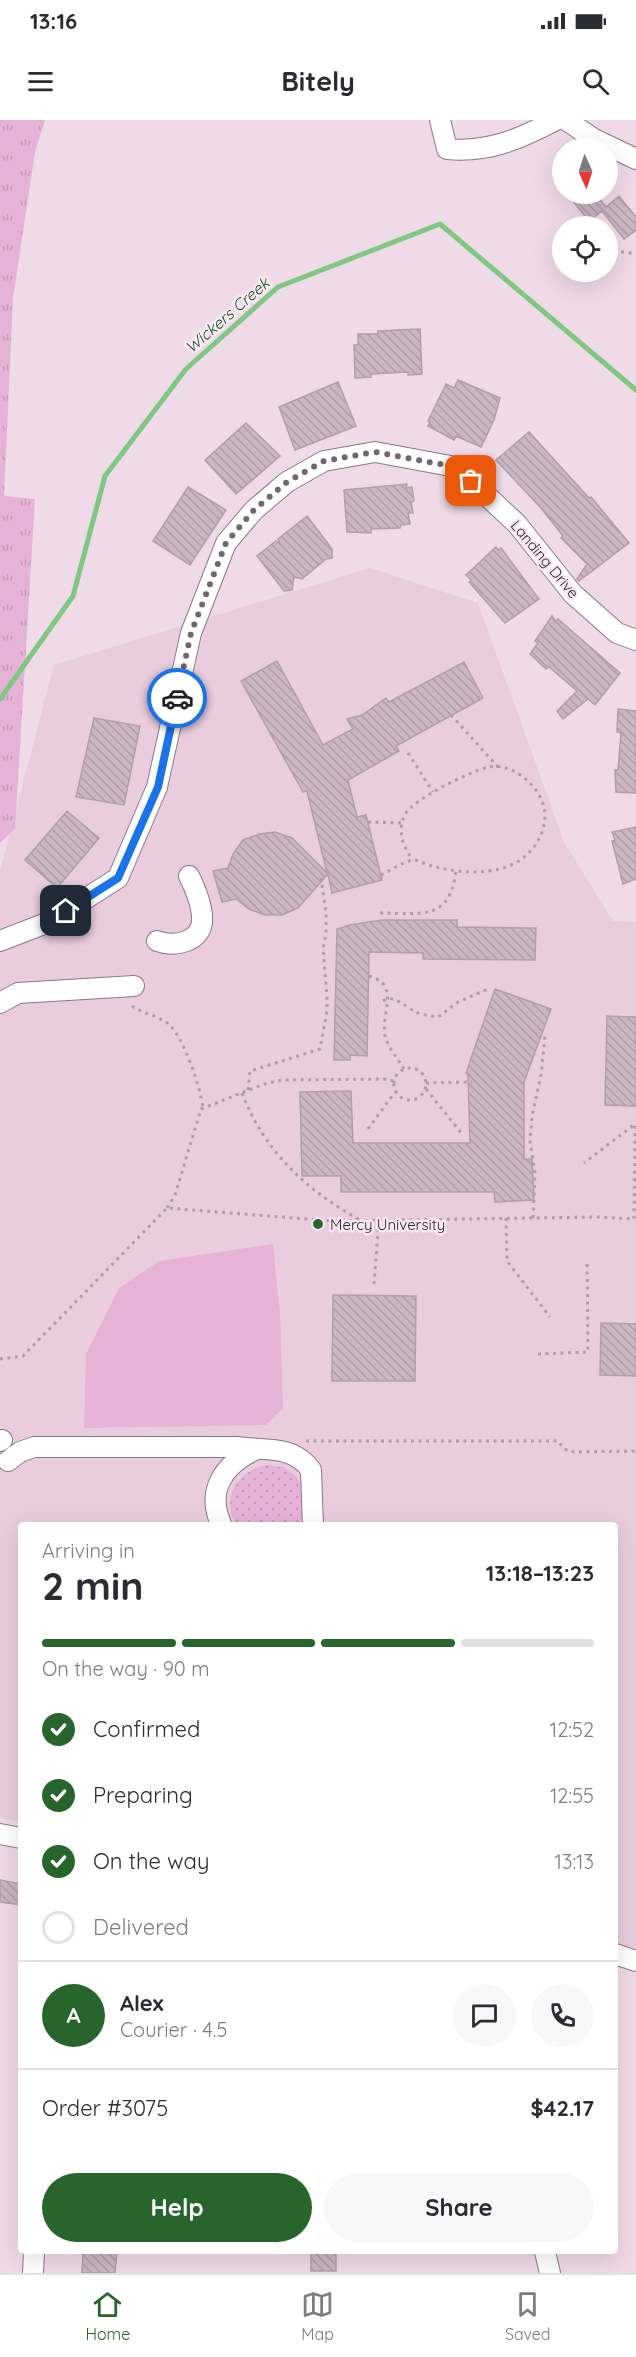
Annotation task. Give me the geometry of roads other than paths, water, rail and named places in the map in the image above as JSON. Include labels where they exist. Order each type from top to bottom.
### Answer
[{"type":"street","points":[[440,120],[447,149],[463,151],[488,148],[521,139],[556,120]]},
{"type":"street","points":[[567,120],[594,139],[636,159]]},
{"type":"street","name":"Landing Drive","points":[[0,941],[49,922],[118,878],[158,787],[191,633],[226,543],[254,510],[287,482],[324,461],[375,452],[456,467],[516,524],[573,594],[617,633],[636,640]]},
{"type":"street","points":[[157,941],[167,945],[186,942],[197,934],[202,922],[201,910],[189,876]]},
{"type":"street","points":[[0,1003],[18,993],[132,994]]},
{"type":"street","points":[[8,1461],[20,1452],[34,1447],[236,1447],[255,1450],[274,1448],[292,1453],[307,1464],[311,1470],[313,1522]]},
{"type":"street","points":[[220,1522],[215,1501],[218,1484],[226,1469],[238,1458],[255,1450]]},
{"type":"street","points":[[0,1834],[18,1837]]},
{"type":"street","points":[[618,1955],[636,1961]]},
{"type":"street","points":[[33,2273],[34,2254]]},
{"type":"street","points":[[545,2254],[550,2273]]},
{"type":"waterway","name":"Wickers Creek","points":[[0,699],[73,596],[105,476],[186,369],[278,287],[440,224],[636,390]]},
{"type":"place","name":"Mercy University","points":[[318,1224]]}]
